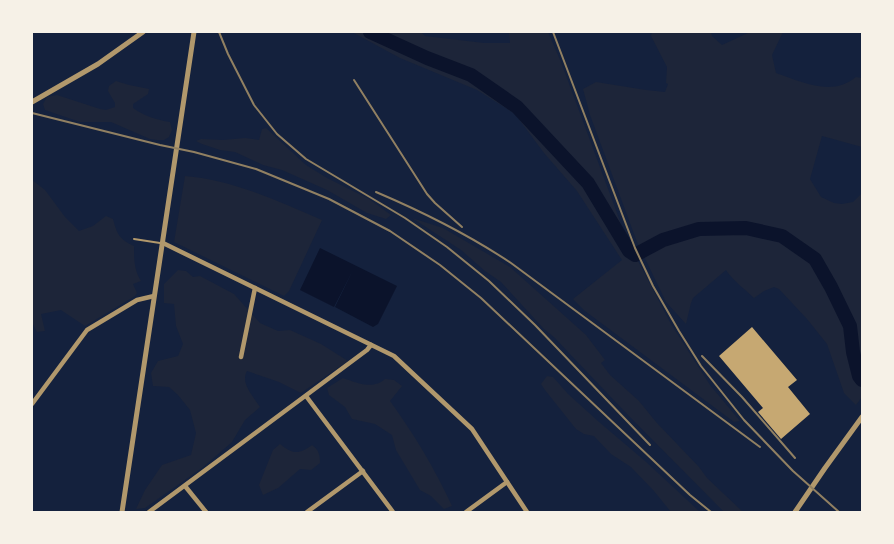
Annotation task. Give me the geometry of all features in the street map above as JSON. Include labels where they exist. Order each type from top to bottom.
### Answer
[{"type":"street","points":[[32,102],[98,64],[143,32]]},
{"type":"street","points":[[122,513],[194,32]]},
{"type":"street","points":[[163,243],[394,356],[468,424],[527,513]]},
{"type":"street","points":[[241,357],[255,288]]},
{"type":"street","points":[[32,404],[87,330],[137,300],[154,296]]},
{"type":"street","points":[[149,513],[371,345]]},
{"type":"street","points":[[306,396],[393,513]]},
{"type":"street","points":[[795,513],[862,417]]},
{"type":"street","points":[[307,513],[363,471]]},
{"type":"street","points":[[466,513],[507,482]]},
{"type":"street","points":[[185,486],[206,513]]},
{"type":"lane","points":[[134,238],[163,243]]},
{"type":"shaded area","points":[[352,32],[421,32],[425,36],[484,43],[510,43],[509,32],[548,32],[627,240],[671,324],[710,385],[740,421],[734,422],[585,311],[573,299],[622,260],[577,191],[544,153],[515,114],[477,90],[400,58]]},
{"type":"shaded area","points":[[652,32],[711,32],[712,36],[722,45],[750,32],[783,32],[772,55],[776,73],[827,87],[847,83],[856,77],[862,78],[862,147],[822,136],[810,179],[821,197],[834,203],[853,202],[862,193],[862,397],[856,405],[844,393],[827,344],[779,289],[774,287],[754,298],[726,270],[693,298],[686,324],[666,302],[637,242],[590,115],[583,89],[596,82],[665,92],[668,84],[666,83],[667,67],[651,36]]},
{"type":"shaded area","points":[[116,81],[149,89],[148,94],[133,104],[133,108],[151,117],[170,122],[172,130],[169,137],[164,140],[150,139],[111,122],[80,122],[45,110],[43,104],[47,97],[57,95],[100,109],[115,107],[108,91],[109,86]]},
{"type":"shaded area","points":[[266,128],[306,165],[369,199],[391,215],[386,219],[367,213],[327,190],[282,170],[263,165],[235,152],[220,150],[196,141],[245,138],[259,140],[262,129]]},
{"type":"shaded area","points":[[185,176],[238,187],[322,220],[289,291],[284,296],[174,242]]},
{"type":"shaded area","points":[[32,180],[45,190],[65,217],[79,231],[93,226],[106,216],[113,219],[117,232],[122,238],[134,246],[134,260],[141,281],[133,284],[137,293],[85,326],[61,310],[41,314],[45,331],[37,332],[32,322]]},
{"type":"shaded area","points":[[412,218],[443,228],[510,267],[586,335],[605,360],[601,363],[610,375],[639,401],[707,478],[743,512],[724,512],[544,329],[501,282],[461,250]]},
{"type":"shaded area","points":[[320,248],[397,286],[378,324],[373,327],[335,307],[353,270],[334,307],[300,290]]},
{"type":"shaded area","points":[[178,270],[186,271],[193,277],[200,276],[234,294],[260,323],[278,331],[290,330],[321,344],[348,361],[301,393],[279,382],[247,371],[246,385],[260,407],[245,420],[232,442],[202,468],[145,508],[136,509],[145,490],[162,465],[191,455],[196,433],[190,410],[169,387],[153,386],[151,373],[158,361],[178,356],[183,344],[176,326],[174,304],[164,303],[164,284]]},
{"type":"shaded area","points":[[547,376],[553,377],[568,394],[700,512],[671,512],[631,467],[611,454],[594,436],[576,429],[541,384]]},
{"type":"shaded area","points":[[343,378],[370,385],[385,379],[394,380],[402,386],[390,401],[424,452],[452,506],[444,509],[431,496],[420,490],[396,450],[392,435],[375,424],[352,419],[345,407],[329,395],[327,388]]},
{"type":"shaded area","points":[[280,444],[296,452],[312,445],[319,453],[320,463],[311,470],[300,469],[278,488],[263,495],[259,485],[273,450]]},
{"type":"building","points":[[752,327],[797,380],[788,387],[810,414],[781,439],[758,412],[763,408],[719,356]]},
{"type":"waterway","points":[[370,32],[471,75],[517,107],[588,183],[629,251],[635,255],[663,240],[699,229],[746,228],[782,236],[815,259],[850,326],[853,352],[862,380]]},
{"type":"railway","points":[[219,32],[254,105],[277,134],[306,159],[405,218],[447,247],[489,281],[535,325],[650,445]]},
{"type":"railway","points":[[553,32],[635,248],[653,286],[679,331],[701,366],[744,420],[793,471],[839,512]]},
{"type":"railway","points":[[354,80],[427,194],[462,227]]},
{"type":"railway","points":[[32,113],[256,169],[329,199],[390,231],[440,265],[481,298],[690,495],[711,512]]},
{"type":"railway","points":[[376,192],[445,224],[511,263],[760,447]]},
{"type":"railway","points":[[702,356],[742,397],[795,458]]}]
